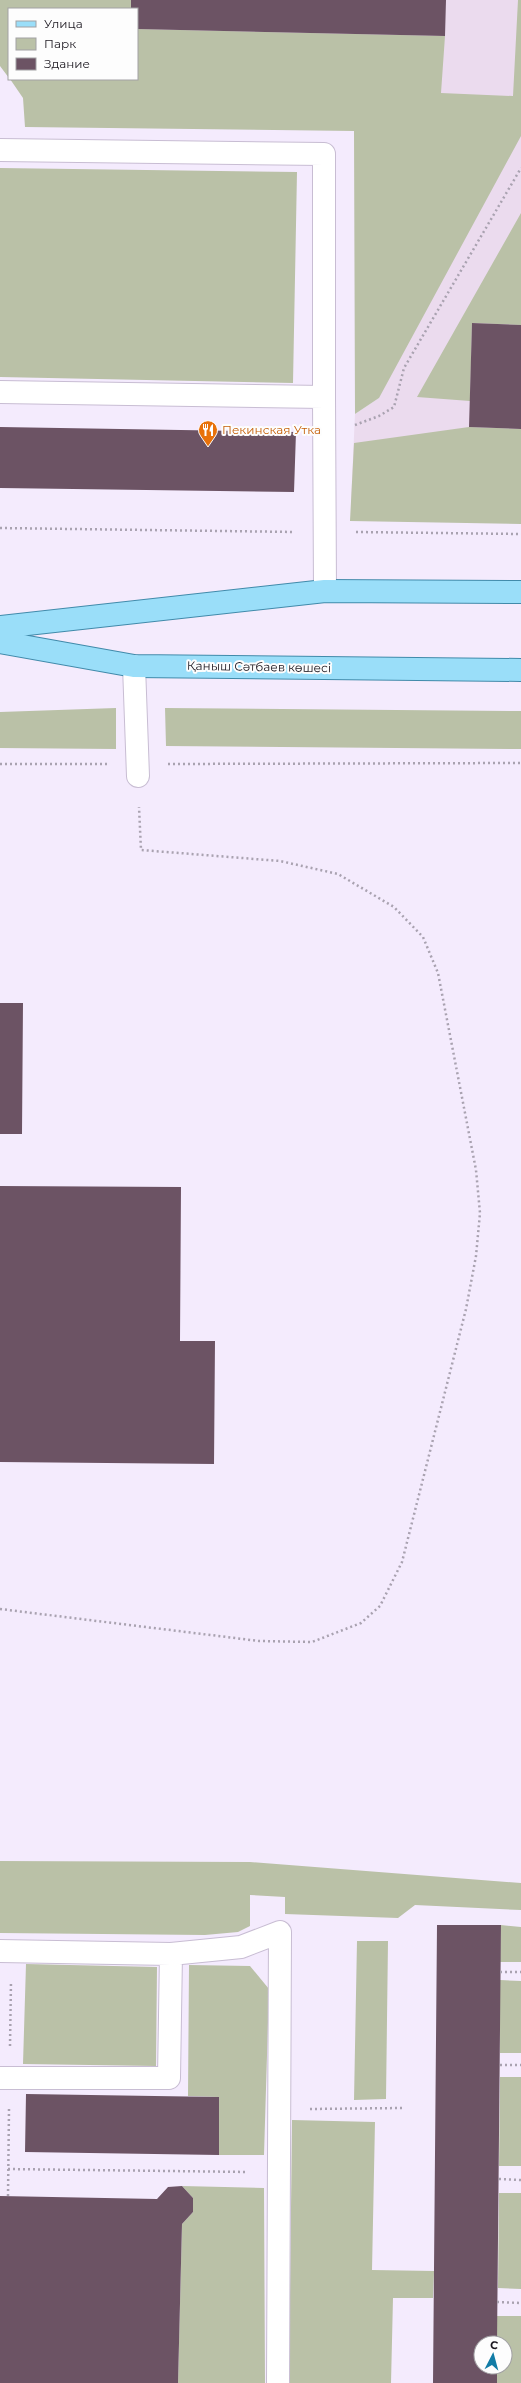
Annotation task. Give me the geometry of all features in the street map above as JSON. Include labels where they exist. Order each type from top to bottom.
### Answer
[{"type":"main road","points":[[0,627],[325,591],[521,592]]},
{"type":"main road","name":"Қаныш Сәтбаев көшесі","points":[[0,642],[134,666],[521,670]]},
{"type":"lane","points":[[0,150],[324,154],[325,591]]},
{"type":"lane","points":[[0,392],[324,397]]},
{"type":"lane","points":[[134,666],[138,770]]},
{"type":"lane","points":[[0,1951],[171,1954],[240,1947],[280,1932],[278,2383]]},
{"type":"lane","points":[[0,2078],[169,2078],[171,1954]]},
{"type":"path","points":[[324,428],[354,425],[379,416],[394,407],[404,368],[521,168]]},
{"type":"path","points":[[0,528],[521,534]]},
{"type":"path","points":[[0,764],[138,770],[521,763]]},
{"type":"path","points":[[0,1609],[259,1641],[312,1642],[361,1623],[380,1606],[402,1562],[466,1309],[476,1256],[480,1213],[476,1170],[438,974],[423,937],[394,906],[338,874],[280,861],[141,850],[138,770]]},
{"type":"path","points":[[500,1972],[521,1972]]},
{"type":"path","points":[[500,2065],[521,2065]]},
{"type":"path","points":[[307,2108],[402,2108]]},
{"type":"path","points":[[8,2169],[280,2173]]},
{"type":"path","points":[[499,2179],[521,2180]]},
{"type":"path","points":[[497,2302],[521,2302]]},
{"type":"shaded area","points":[[131,0],[521,0],[521,500],[351,502],[355,414],[379,398],[385,131],[138,79],[138,8],[131,8]]},
{"type":"green space","points":[[0,0],[131,0],[131,8],[8,8],[8,77],[0,66]]},
{"type":"green space","points":[[518,0],[521,0],[521,136],[379,398],[355,414],[354,131],[25,127],[23,98],[11,80],[138,80],[138,29],[445,36],[441,93],[513,96]]},
{"type":"green space","points":[[0,168],[297,172],[293,383],[0,377]]},
{"type":"green space","points":[[521,213],[521,325],[472,323],[470,401],[417,397]]},
{"type":"green space","points":[[469,427],[521,429],[521,524],[350,521],[354,443]]},
{"type":"green space","points":[[116,708],[116,749],[0,748],[0,712]]},
{"type":"green space","points":[[165,708],[521,711],[521,749],[166,746]]},
{"type":"green space","points":[[0,1861],[250,1862],[521,1883],[521,1910],[415,1905],[398,1918],[285,1914],[285,1897],[250,1895],[250,1926],[238,1932],[205,1935],[0,1933]]},
{"type":"green space","points":[[501,1925],[521,1927],[521,1962],[500,1962]]},
{"type":"green space","points":[[357,1941],[388,1941],[386,2099],[354,2100]]},
{"type":"green space","points":[[26,1964],[157,1967],[156,2066],[23,2064]]},
{"type":"green space","points":[[189,1965],[250,1966],[269,1989],[264,2155],[219,2155],[219,2097],[188,2096]]},
{"type":"green space","points":[[500,1980],[521,1981],[521,2053],[500,2053]]},
{"type":"green space","points":[[500,2077],[521,2077],[521,2166],[499,2166]]},
{"type":"green space","points":[[292,2120],[375,2122],[372,2270],[434,2271],[433,2298],[393,2298],[391,2383],[289,2383]]},
{"type":"green space","points":[[182,2186],[264,2188],[265,2383],[178,2383],[182,2224],[193,2212],[193,2198]]},
{"type":"green space","points":[[499,2193],[521,2193],[521,2289],[498,2288]]},
{"type":"green space","points":[[497,2316],[521,2316],[521,2383],[497,2383],[497,2375],[513,2375],[513,2335],[497,2335]]},
{"type":"building","points":[[131,0],[446,0],[445,36],[138,29],[138,8],[131,8]]},
{"type":"building","points":[[472,323],[521,325],[521,429],[469,427]]},
{"type":"building","points":[[0,427],[296,432],[294,492],[0,488]]},
{"type":"building","points":[[0,1003],[23,1003],[22,1134],[0,1134]]},
{"type":"building","points":[[0,1186],[181,1187],[180,1341],[215,1341],[214,1464],[0,1462]]},
{"type":"building","points":[[437,1925],[501,1925],[497,2335],[473,2335],[473,2375],[497,2375],[497,2383],[433,2383]]},
{"type":"building","points":[[26,2094],[219,2097],[219,2155],[25,2152]]},
{"type":"building","points":[[182,2186],[193,2198],[193,2212],[182,2224],[178,2383],[0,2383],[0,2196],[157,2199],[168,2187]]},
{"type":"place","name":"Пекинская Утка","points":[[208,447]]}]
